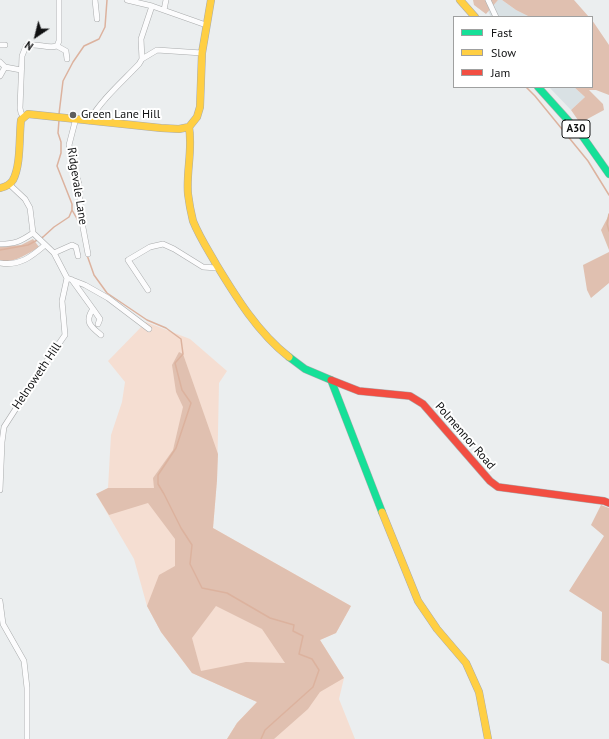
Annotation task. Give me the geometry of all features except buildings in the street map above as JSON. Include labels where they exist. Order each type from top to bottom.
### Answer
[{"type":"main road","points":[[0,188],[9,184],[14,178],[21,120],[28,114],[161,128],[179,129],[188,127],[197,117],[200,107],[202,53],[210,0]]},
{"type":"main road","points":[[460,0],[473,16]]},
{"type":"main road","name":"A30","points":[[539,88],[584,137],[609,174]]},
{"type":"main road","name":"Polmennor Road","points":[[188,127],[191,139],[188,193],[193,220],[217,268],[274,345],[305,369],[331,380],[359,391],[410,396],[423,404],[490,481],[498,487],[604,501],[609,503]]},
{"type":"main road","points":[[331,380],[418,601],[437,629],[466,663],[479,692],[488,739]]},
{"type":"street","points":[[57,46],[59,41],[59,0]]},
{"type":"street","points":[[96,0],[97,19]]},
{"type":"street","points":[[127,0],[152,6],[206,25]]},
{"type":"street","points":[[164,10],[166,0]]},
{"type":"street","points":[[488,0],[496,16]]},
{"type":"street","points":[[142,59],[141,39],[152,6]]},
{"type":"street","points":[[24,117],[20,108],[21,70],[22,56],[26,46],[30,44],[51,48],[57,46],[66,51],[67,59]]},
{"type":"street","points":[[89,121],[108,96],[142,59],[157,50],[202,53]]},
{"type":"street","points":[[0,62],[5,67],[21,70]]},
{"type":"street","points":[[0,76],[5,67]]},
{"type":"street","name":"Ridgevale Lane","points":[[76,118],[69,146],[79,184],[81,218],[88,254]]},
{"type":"street","points":[[9,184],[25,199],[30,208],[34,234],[54,253],[69,279],[93,308],[100,319],[98,324]]},
{"type":"street","points":[[0,244],[12,244],[34,234]]},
{"type":"street","points":[[0,263],[18,263],[31,257],[44,243]]},
{"type":"street","points":[[148,290],[128,260],[150,247],[163,244],[203,267],[217,268]]},
{"type":"street","points":[[54,253],[72,245],[76,247],[78,256]]},
{"type":"street","points":[[69,279],[85,285],[108,298],[149,329]]},
{"type":"street","name":"Helnoweth Hill","points":[[0,490],[4,427],[65,335],[62,300],[69,279]]},
{"type":"street","points":[[93,308],[89,315],[88,322],[90,326],[101,335]]},
{"type":"street","points":[[0,601],[3,624],[24,661],[27,688],[27,739]]},
{"type":"shaded area","points":[[473,0],[498,0],[486,14],[474,5]]},
{"type":"shaded area","points":[[498,0],[502,0],[528,16],[490,16],[488,11]]},
{"type":"shaded area","points":[[502,0],[574,0],[588,16],[528,16]]},
{"type":"shaded area","points":[[593,21],[609,45],[609,95],[596,90],[589,90],[603,104],[604,110],[580,123],[571,110],[585,97],[575,88],[593,88]]},
{"type":"shaded area","points":[[550,88],[575,88],[585,97],[571,110]]},
{"type":"shaded area","points":[[609,215],[609,250],[601,230]]},
{"type":"shaded area","points":[[33,239],[39,247],[11,261],[0,261],[0,247],[21,245]]},
{"type":"shaded area","points":[[609,252],[609,283],[591,298],[587,290],[583,265]]},
{"type":"shaded area","points":[[146,322],[190,339],[227,371],[219,383],[217,480],[213,528],[351,606],[336,633],[320,640],[344,678],[339,699],[355,739],[227,739],[237,723],[257,702],[192,673],[161,632],[147,606],[134,559],[96,494],[108,488],[111,435],[122,402],[125,382],[108,361]]},
{"type":"shaded area","points":[[179,352],[183,354],[218,454],[213,528],[351,606],[336,633],[320,640],[344,678],[320,692],[308,709],[274,739],[227,739],[237,723],[257,702],[192,673],[161,632],[147,606],[159,575],[175,566],[175,539],[148,503],[109,515],[96,494],[108,488],[154,488],[153,478],[173,450],[183,407],[176,392],[172,365]],"holes":[[[216,606],[262,629],[285,663],[246,662],[201,671],[192,638]]]},
{"type":"shaded area","points":[[601,505],[609,508],[609,664],[601,660],[602,612],[569,591],[604,536],[591,525]]},
{"type":"waterway","points":[[59,114],[63,81],[73,62],[84,46],[99,39],[105,27],[107,0]]},
{"type":"waterway","points":[[527,88],[588,161],[609,195]]},
{"type":"waterway","points":[[0,250],[28,245],[43,237],[54,227],[69,217],[72,210],[72,204],[57,166],[61,153],[61,142],[58,133],[59,120]]},
{"type":"waterway","points":[[72,210],[80,224]]},
{"type":"waterway","points":[[609,214],[607,224],[609,231]]},
{"type":"waterway","points":[[87,255],[94,275],[107,293],[147,320],[166,328],[181,339],[183,354],[175,363],[182,390],[191,403],[176,448],[158,475],[158,484],[181,528],[192,545],[190,564],[202,588],[227,593],[270,618],[294,625],[293,631],[303,636],[299,654],[312,659],[319,670],[313,687],[265,730],[261,739]]},
{"type":"traffic: fast","points":[[539,88],[583,137],[609,174]]},
{"type":"traffic: fast","points":[[289,357],[305,369],[331,380],[382,512]]},
{"type":"traffic: slow","points":[[189,127],[197,117],[200,107],[202,53],[211,0]]},
{"type":"traffic: slow","points":[[460,0],[474,16]]},
{"type":"traffic: slow","points":[[0,188],[10,183],[16,174],[19,159],[21,120],[28,114],[161,128],[179,129],[189,127]]},
{"type":"traffic: slow","points":[[189,127],[190,144],[188,194],[195,227],[231,289],[248,314],[267,337],[289,357]]},
{"type":"traffic: slow","points":[[382,512],[418,601],[437,629],[466,663],[479,692],[488,739]]},
{"type":"traffic: jam","points":[[331,380],[359,391],[410,396],[423,404],[490,481],[498,487],[604,501],[609,503]]},
{"type":"place","name":"Green Lane Hill","points":[[73,115]]}]
